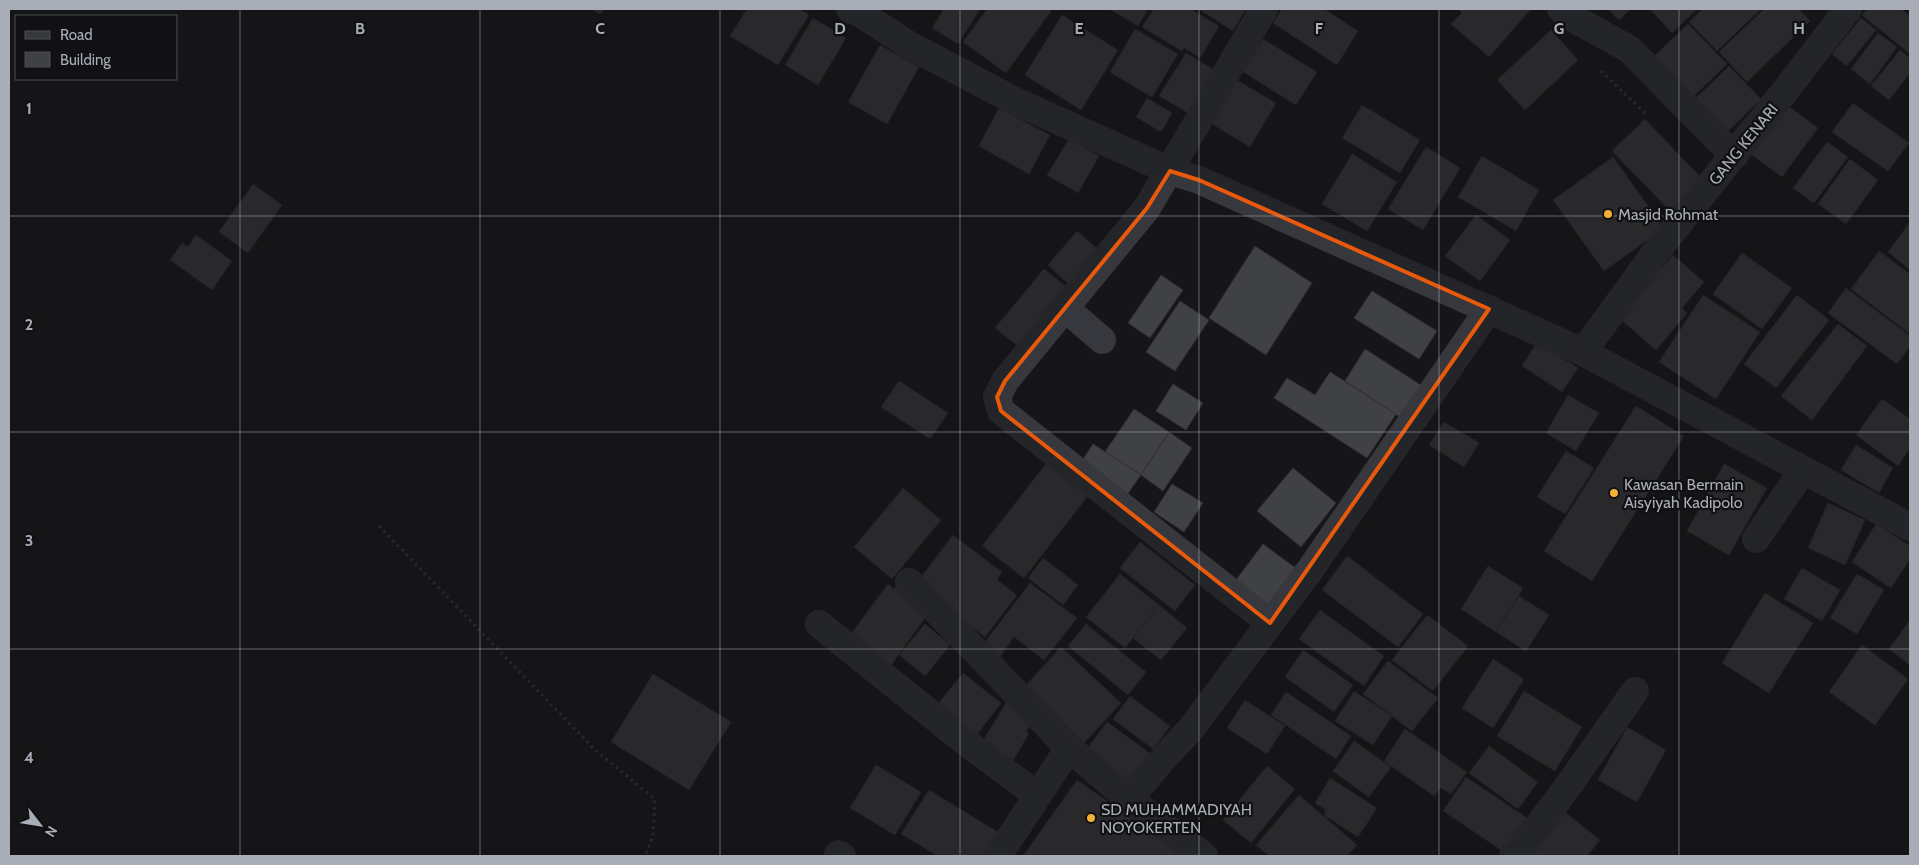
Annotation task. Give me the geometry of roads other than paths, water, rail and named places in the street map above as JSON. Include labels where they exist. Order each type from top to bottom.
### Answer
[{"type":"street","points":[[850,9],[863,15],[909,45],[1015,101],[1170,171],[1199,180],[1583,352],[1910,527]]},
{"type":"street","points":[[1264,9],[1147,208],[1005,381],[998,397],[1001,412],[1270,623]]},
{"type":"street","points":[[1561,9],[1569,16],[1629,48],[1734,156]]},
{"type":"street","name":"GANG KENARI","points":[[1583,352],[1652,257],[1734,156],[1848,9]]},
{"type":"street","points":[[1065,308],[1102,340]]},
{"type":"street","points":[[1129,800],[1190,730],[1310,570],[1489,310]]},
{"type":"street","points":[[1756,539],[1804,470]]},
{"type":"street","points":[[909,582],[1069,748],[1129,800],[1204,856]]},
{"type":"street","points":[[819,624],[960,738],[1037,795]]},
{"type":"street","points":[[1513,856],[1519,851],[1566,789],[1635,691]]},
{"type":"street","points":[[998,856],[1069,748]]},
{"type":"place","name":"Masjid Rohmat","points":[[1608,214]]},
{"type":"place","name":"Kawasan Bermain Aisyiyah Kadipolo","points":[[1614,493]]},
{"type":"place","name":"SD MUHAMMADIYAH NOYOKERTEN","points":[[1091,818]]}]
